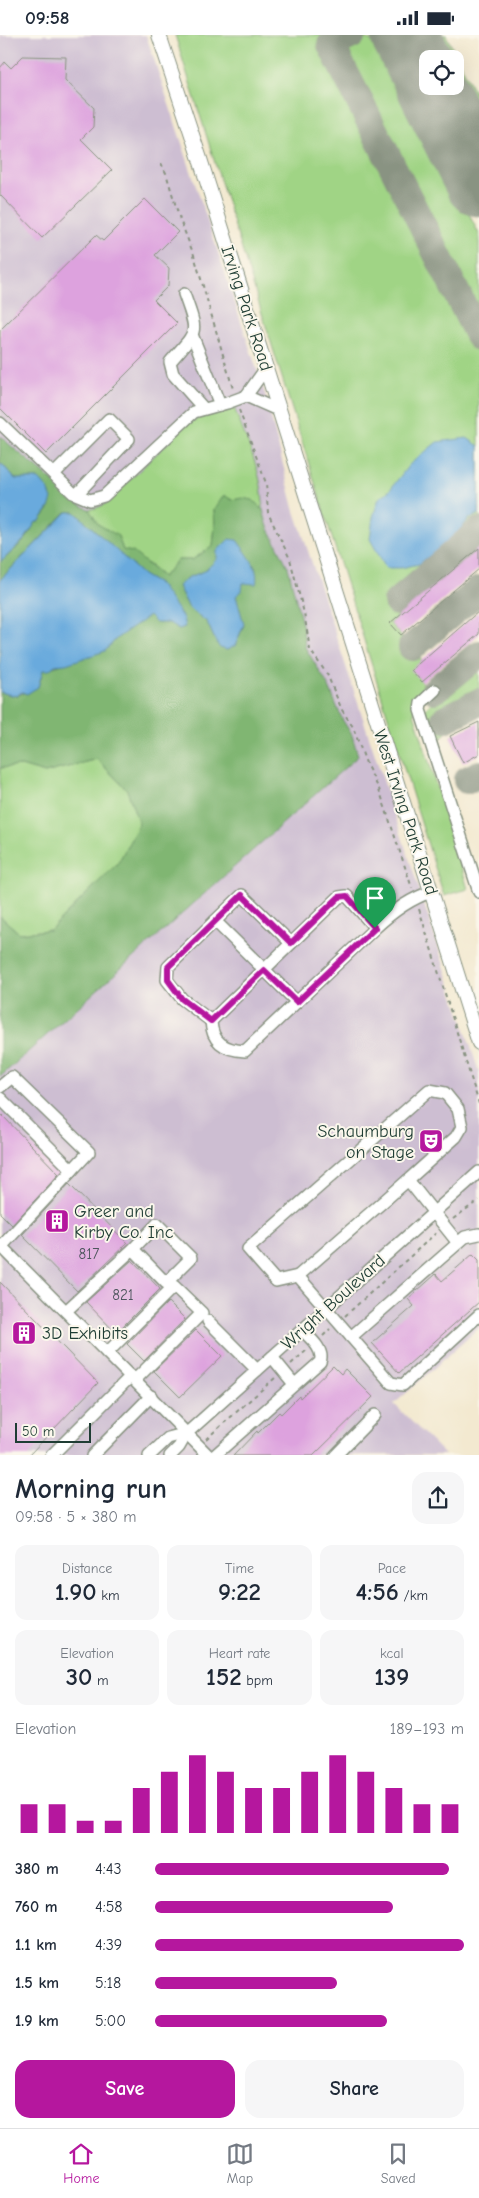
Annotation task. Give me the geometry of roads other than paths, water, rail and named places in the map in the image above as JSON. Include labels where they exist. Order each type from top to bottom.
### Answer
[{"type":"main road","name":"Irving Park Road","points":[[159,35],[333,581]]},
{"type":"main road","name":"West Irving Park Road","points":[[333,581],[479,1043]]},
{"type":"street","points":[[184,294],[194,323],[193,337],[220,405]]},
{"type":"street","points":[[193,337],[170,362],[173,374],[204,409]]},
{"type":"street","points":[[0,423],[77,494],[90,500],[104,495],[194,412],[241,398],[266,368]]},
{"type":"street","points":[[241,398],[280,411]]},
{"type":"street","points":[[54,474],[109,419],[129,439],[77,494]]},
{"type":"street","points":[[436,690],[421,703],[420,710],[479,892]]},
{"type":"street","points":[[375,928],[347,896],[339,897],[211,1021],[211,1033],[220,1043],[231,1050],[246,1051],[375,928],[388,915],[415,897],[431,892]]},
{"type":"street","points":[[211,1021],[182,999],[168,980],[168,967],[242,895],[291,943]]},
{"type":"street","points":[[216,921],[297,1002]]},
{"type":"street","points":[[0,1087],[12,1077],[88,1153],[1,1246],[209,1455]]},
{"type":"street","points":[[429,1090],[446,1093],[458,1109],[462,1127],[456,1137],[298,1277],[276,1281],[248,1249],[429,1090]]},
{"type":"street","points":[[0,1098],[72,1170]]},
{"type":"street","name":"Wright Boulevard","points":[[170,1455],[179,1447],[187,1433],[479,1171]]},
{"type":"street","points":[[408,1180],[458,1243]]},
{"type":"street","points":[[66,1311],[157,1224],[191,1258],[166,1283],[132,1249]]},
{"type":"street","points":[[351,1337],[465,1237],[479,1234]]},
{"type":"street","points":[[298,1277],[391,1383],[403,1385],[479,1315]]},
{"type":"street","points":[[51,1455],[202,1313],[174,1286],[108,1353]]},
{"type":"street","points":[[208,1321],[257,1370]]},
{"type":"street","points":[[214,1455],[320,1362],[322,1357],[320,1351],[302,1330]]},
{"type":"street","points":[[272,1357],[294,1384]]},
{"type":"street","points":[[92,1455],[151,1397]]},
{"type":"street","points":[[335,1455],[375,1415]]},
{"type":"street","name":"Wright Boulevard","points":[[149,1455],[168,1439],[187,1433]]},
{"type":"water","points":[[467,438],[479,446],[479,514],[469,519],[454,537],[419,564],[401,568],[386,568],[370,539],[373,517],[379,498],[389,491],[409,465],[437,442]]},
{"type":"water","points":[[0,464],[15,479],[39,479],[48,489],[52,499],[49,508],[39,522],[36,522],[25,539],[1,562]]},
{"type":"water","points":[[67,512],[75,512],[143,575],[160,585],[183,618],[185,627],[179,629],[169,623],[156,623],[149,616],[117,638],[105,651],[66,664],[55,665],[49,670],[43,670],[38,687],[27,694],[22,692],[16,696],[0,692],[0,580]]},
{"type":"water","points":[[229,539],[237,540],[254,566],[257,578],[256,584],[243,583],[242,591],[236,596],[244,624],[235,646],[227,650],[220,648],[207,622],[189,608],[178,586],[189,577],[205,571],[217,559],[217,551]]},
{"type":"place","name":"Schaumburg on Stage","points":[[431,1141]]},
{"type":"place","name":"Greer and Kirby Co. Inc","points":[[57,1221]]},
{"type":"place","name":"3D Exhibits","points":[[24,1333]]}]
